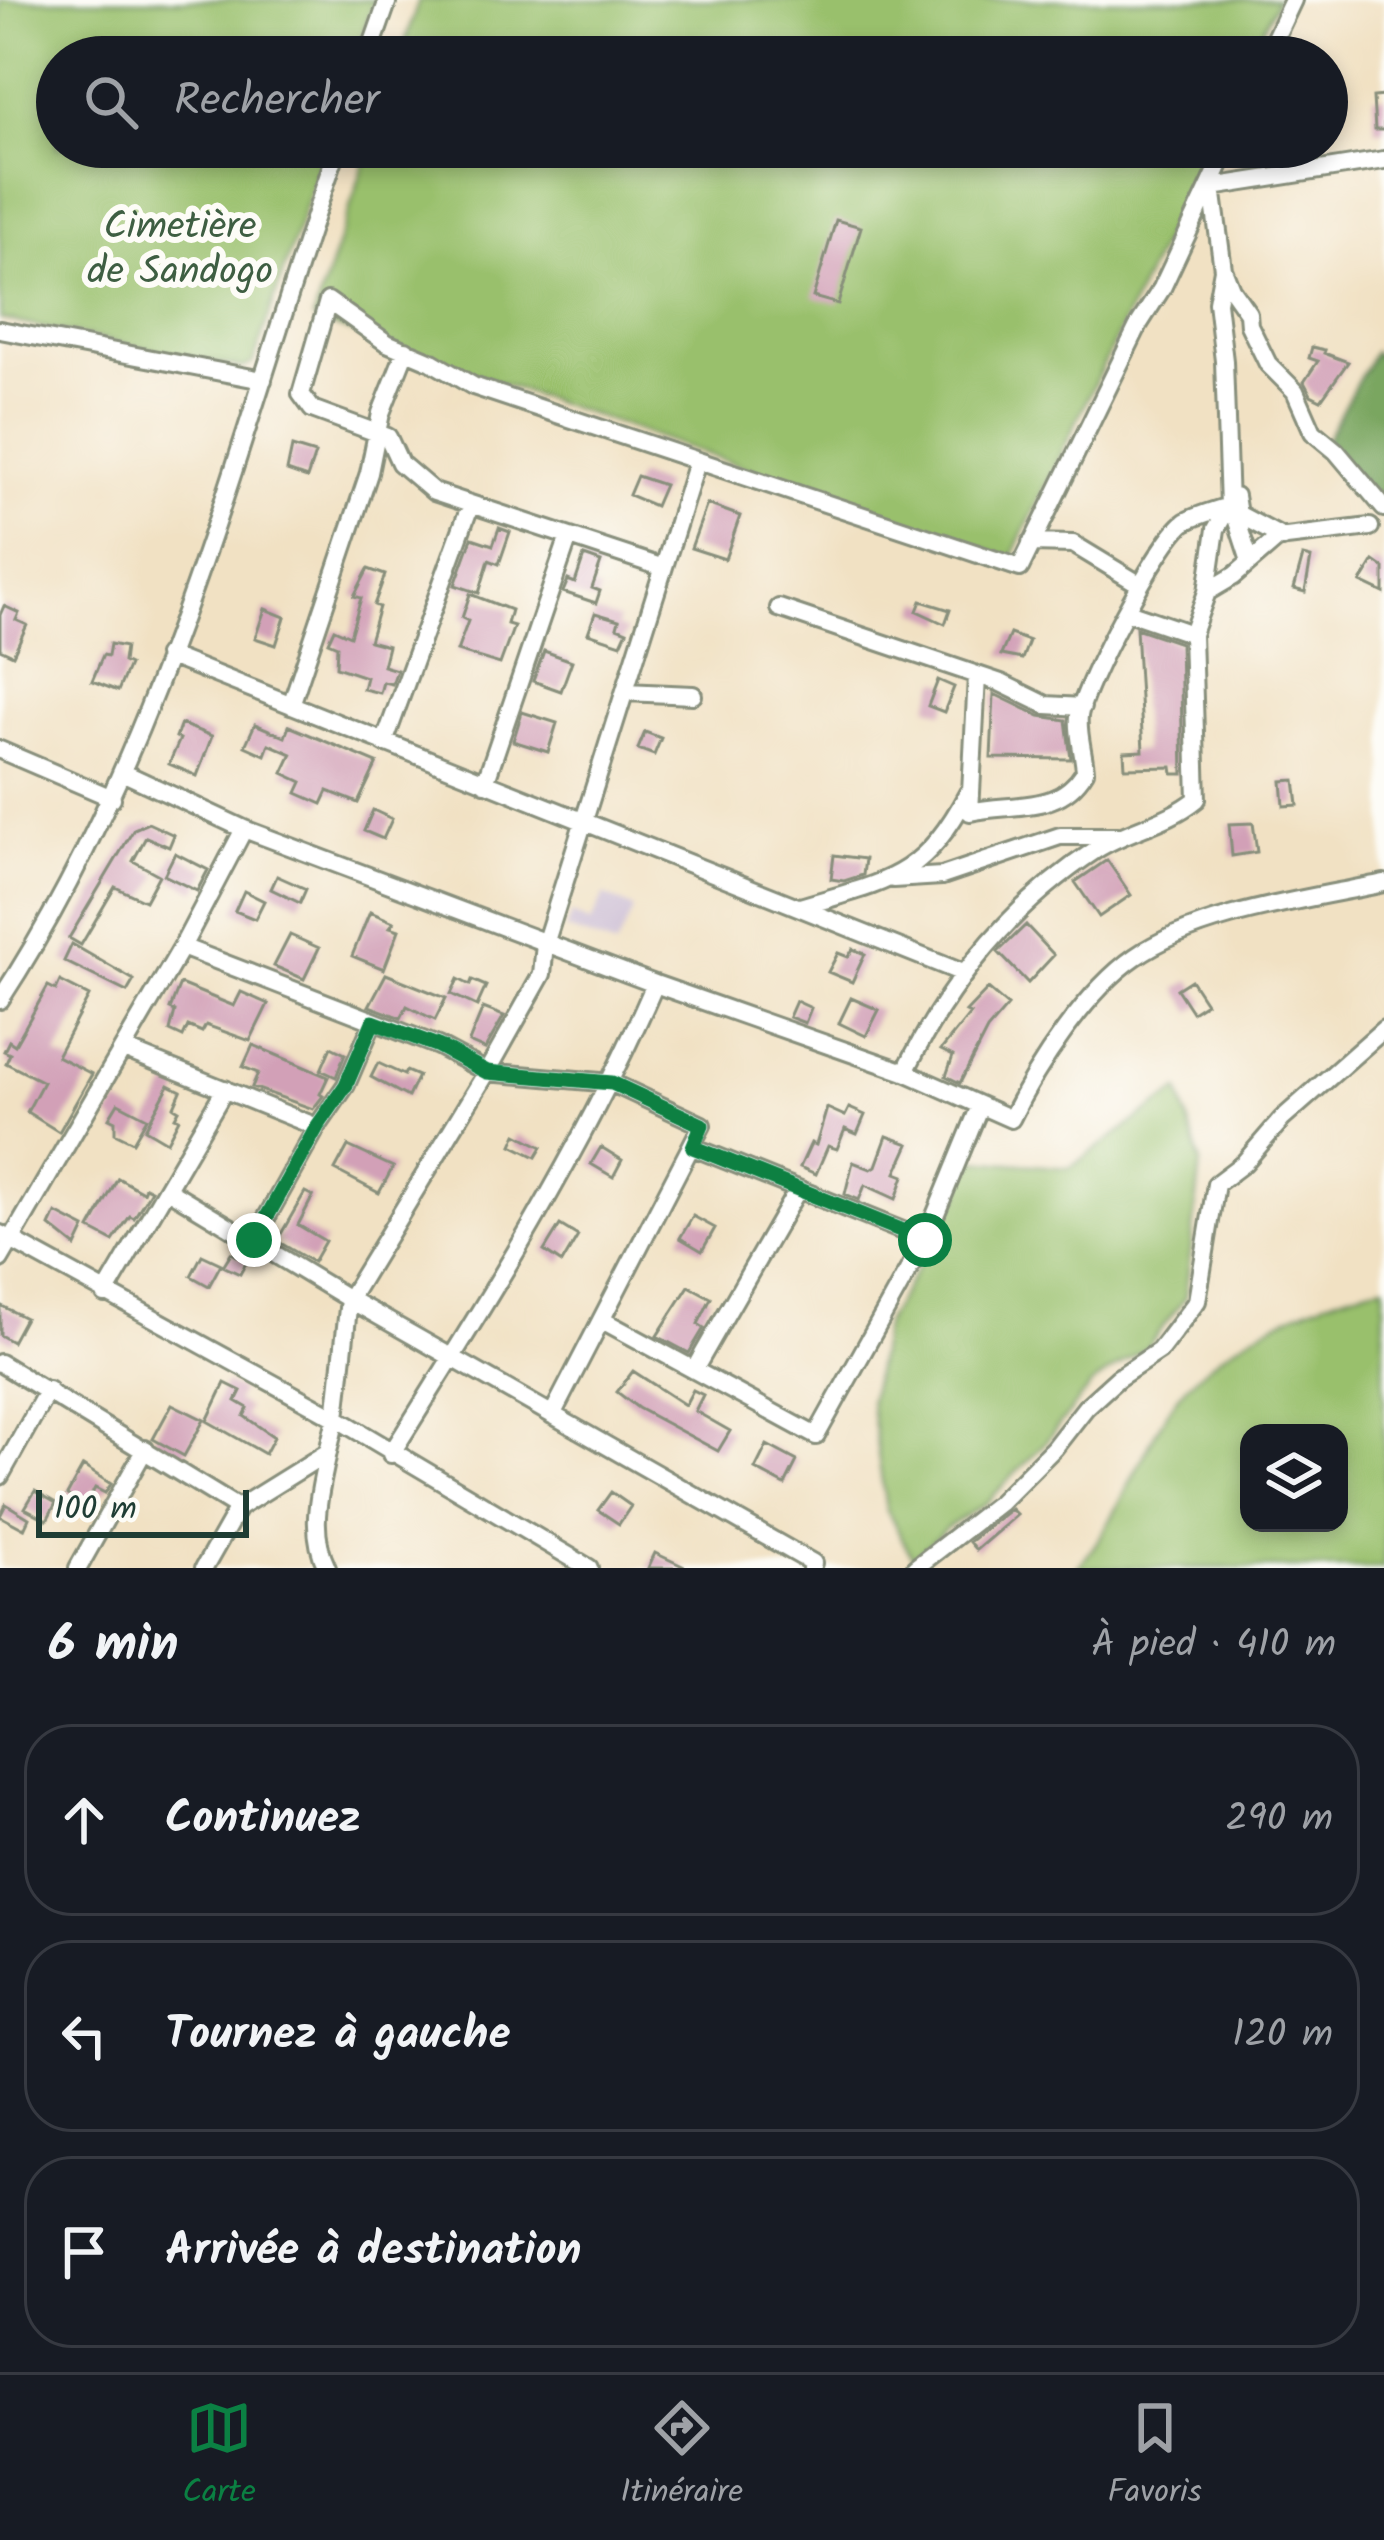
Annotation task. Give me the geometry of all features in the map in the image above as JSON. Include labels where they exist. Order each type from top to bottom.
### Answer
[{"type":"street","points":[[375,36],[388,0]]},
{"type":"street","points":[[1276,36],[1293,0]]},
{"type":"street","points":[[1348,166],[1384,160]]},
{"type":"street","points":[[0,1000],[124,773],[263,380],[331,168]]},
{"type":"street","points":[[661,567],[434,492],[400,463],[388,437],[312,409],[301,394],[328,301],[364,329],[473,386],[1020,568],[1219,168]]},
{"type":"street","points":[[1211,187],[1333,168]]},
{"type":"street","points":[[1211,187],[1223,269],[1248,313],[1268,364],[1295,391],[1313,431],[1384,508]]},
{"type":"street","points":[[1223,269],[1217,302],[1224,361],[1223,430],[1232,510],[1250,562]]},
{"type":"street","points":[[0,330],[263,380]]},
{"type":"street","points":[[291,705],[369,473],[376,430],[406,350]]},
{"type":"street","points":[[327,1568],[314,1523],[336,1418],[349,1299],[542,974],[544,944],[697,462]]},
{"type":"street","points":[[385,743],[470,506]]},
{"type":"street","points":[[905,1072],[963,973],[997,930],[1040,890],[1102,846],[1197,800],[1192,634],[1207,592],[1216,529],[1232,510]]},
{"type":"street","points":[[977,676],[970,812],[1043,805],[1070,792],[1085,771],[1082,707],[1152,559],[1184,523],[1232,510],[1282,538]]},
{"type":"street","points":[[1207,592],[1282,538],[1370,527]]},
{"type":"street","points":[[484,783],[568,539]]},
{"type":"street","points":[[1031,543],[1073,544],[1139,584]]},
{"type":"street","points":[[779,608],[1001,683],[1046,705],[1082,707]]},
{"type":"street","points":[[1128,612],[1192,634]]},
{"type":"street","points":[[167,655],[963,973]]},
{"type":"street","points":[[625,692],[693,695]]},
{"type":"street","points":[[0,750],[112,798]]},
{"type":"street","points":[[124,773],[244,829],[544,944],[905,1072],[1011,1119],[1034,1073],[1086,1004],[1134,957],[1225,918],[1384,883]]},
{"type":"street","points":[[893,879],[939,841],[972,785]]},
{"type":"street","points":[[0,1259],[5,1237],[124,1048],[244,829]]},
{"type":"street","points":[[799,907],[893,879],[943,876],[1060,836],[1125,836]]},
{"type":"street","points":[[182,947],[438,1046],[487,1072],[612,1083],[702,1125],[552,1415]]},
{"type":"street","points":[[392,1454],[612,1083],[656,984]]},
{"type":"street","points":[[254,1240],[346,1085],[373,1022]]},
{"type":"street","points":[[915,1568],[998,1503],[1054,1448],[1085,1407],[1159,1351],[1197,1301],[1216,1184],[1384,1029]]},
{"type":"street","points":[[124,1048],[317,1127]]},
{"type":"street","points":[[105,1294],[225,1090]]},
{"type":"street","points":[[602,1320],[815,1436],[925,1240],[980,1106]]},
{"type":"street","points":[[693,1147],[925,1240]]},
{"type":"street","points":[[167,1189],[349,1299],[813,1563],[811,1568]]},
{"type":"street","points":[[694,1370],[797,1191]]},
{"type":"street","points":[[5,1237],[336,1418],[589,1568]]},
{"type":"street","points":[[0,1363],[238,1508]]},
{"type":"street","points":[[0,1476],[48,1390]]},
{"type":"street","points":[[78,1568],[145,1449]]},
{"type":"street","points":[[204,1568],[238,1508],[328,1452]]},
{"type":"shaded area","points":[[604,895],[634,909],[616,947],[565,929],[572,914],[591,923]]},
{"type":"green space","name":"Cimetière de Sandogo","points":[[0,0],[374,0],[362,36],[36,36],[36,168],[318,168],[253,363],[243,368],[0,319]]},
{"type":"green space","points":[[419,0],[1277,0],[1260,36],[407,36]]},
{"type":"green space","points":[[363,168],[1197,168],[1011,559],[313,319]]},
{"type":"green space","points":[[1374,352],[1384,362],[1384,507],[1325,441]]},
{"type":"green space","points":[[1179,1090],[1201,1164],[1185,1298],[1148,1346],[1091,1385],[1042,1446],[986,1503],[946,1528],[913,1558],[886,1509],[870,1400],[884,1325],[960,1195],[963,1159],[1070,1168]]},
{"type":"green space","points":[[1384,1285],[1384,1568],[1077,1568],[1188,1385],[1237,1345],[1327,1301]]},
{"type":"building","points":[[1384,96],[1384,130],[1375,130],[1373,97]]},
{"type":"building","points":[[836,220],[861,227],[838,304],[813,297]]},
{"type":"building","points":[[1312,347],[1348,362],[1321,400],[1311,395],[1304,382],[1318,361],[1309,358]]},
{"type":"building","points":[[292,447],[315,454],[307,478],[287,471]]},
{"type":"building","points":[[637,476],[664,485],[655,506],[629,495]]},
{"type":"building","points":[[707,504],[740,516],[725,559],[691,548]]},
{"type":"building","points":[[499,528],[510,532],[499,564],[489,560],[479,593],[455,585],[472,538],[493,545]]},
{"type":"building","points":[[584,556],[601,562],[592,588],[600,591],[596,603],[563,592],[568,580],[575,583]]},
{"type":"building","points":[[1303,556],[1311,558],[1305,592],[1294,589]]},
{"type":"building","points":[[1374,561],[1384,568],[1384,593],[1361,582]]},
{"type":"building","points":[[368,569],[385,575],[374,605],[379,607],[369,641],[388,646],[383,666],[397,670],[392,684],[383,682],[380,693],[363,689],[366,677],[336,667],[337,646],[328,642],[334,629],[350,636],[361,598],[354,596]]},
{"type":"building","points":[[470,594],[511,610],[507,624],[514,626],[500,664],[457,651],[468,621],[462,618]]},
{"type":"building","points":[[921,601],[950,610],[945,624],[917,611]]},
{"type":"building","points":[[4,606],[19,613],[16,620],[27,625],[13,655],[0,649]]},
{"type":"building","points":[[265,609],[285,617],[276,645],[255,638]]},
{"type":"building","points":[[595,613],[619,620],[617,627],[627,631],[621,644],[588,633]]},
{"type":"building","points":[[1136,628],[1180,643],[1183,774],[1173,774],[1172,767],[1125,768],[1124,752],[1143,751]]},
{"type":"building","points":[[1010,634],[1029,641],[1022,659],[1001,655]]},
{"type":"building","points":[[110,644],[125,647],[123,662],[129,665],[118,691],[92,681]]},
{"type":"building","points":[[544,651],[572,661],[561,691],[533,681]]},
{"type":"building","points":[[938,680],[954,687],[944,712],[928,706]]},
{"type":"building","points":[[994,694],[1040,716],[1066,720],[1071,759],[991,758]]},
{"type":"building","points":[[522,712],[557,723],[548,752],[513,741]]},
{"type":"building","points":[[181,724],[212,736],[197,776],[169,764]]},
{"type":"building","points":[[255,724],[285,737],[289,726],[377,763],[358,803],[328,791],[322,804],[297,793],[302,782],[283,773],[292,754],[269,744],[265,755],[245,746]]},
{"type":"building","points":[[645,732],[661,738],[654,755],[638,749]]},
{"type":"building","points":[[1295,780],[1298,805],[1284,806],[1282,781]]},
{"type":"building","points":[[373,810],[392,819],[383,839],[364,831]]},
{"type":"building","points":[[148,823],[174,835],[169,847],[146,837],[133,861],[159,875],[145,901],[115,887],[81,945],[69,938],[134,829]]},
{"type":"building","points":[[1253,823],[1257,852],[1232,856],[1229,824]]},
{"type":"building","points":[[175,853],[208,870],[197,891],[164,875]]},
{"type":"building","points":[[834,855],[865,859],[863,875],[831,879]]},
{"type":"building","points":[[1107,860],[1131,895],[1099,917],[1075,882]]},
{"type":"building","points":[[277,876],[306,889],[300,903],[271,889]]},
{"type":"building","points":[[244,891],[264,901],[255,919],[235,911]]},
{"type":"building","points":[[370,912],[394,922],[390,927],[399,930],[384,969],[352,956]]},
{"type":"building","points":[[1026,925],[1054,955],[1028,983],[998,952]]},
{"type":"building","points":[[290,935],[319,948],[304,979],[274,966]]},
{"type":"building","points":[[72,944],[134,980],[127,992],[64,961]]},
{"type":"building","points":[[853,949],[865,954],[852,982],[828,972],[838,953],[848,957]]},
{"type":"building","points":[[386,974],[446,998],[435,1020],[407,1006],[401,1018],[369,1006]]},
{"type":"building","points":[[458,979],[486,986],[477,1006],[451,994]]},
{"type":"building","points":[[1191,980],[1206,1003],[1192,1012],[1177,989]]},
{"type":"building","points":[[60,981],[89,996],[57,1056],[92,1074],[59,1132],[27,1112],[43,1082],[6,1063],[10,1054],[4,1051],[9,1041],[15,1045],[48,986],[56,990]]},
{"type":"building","points":[[180,984],[234,1006],[241,992],[268,1004],[250,1041],[206,1025],[202,1032],[188,1026],[183,1037],[170,1031],[175,1011],[170,1009]]},
{"type":"building","points":[[988,989],[1008,1006],[987,1030],[960,1083],[946,1076],[953,1056],[941,1050]]},
{"type":"building","points":[[851,998],[879,1010],[866,1036],[839,1023]]},
{"type":"building","points":[[796,1001],[811,1008],[805,1023],[789,1017]]},
{"type":"building","points":[[483,1008],[504,1016],[485,1049],[469,1042]]},
{"type":"building","points":[[253,1045],[328,1077],[313,1109],[252,1087],[258,1073],[243,1067]]},
{"type":"building","points":[[331,1047],[345,1054],[336,1077],[321,1070]]},
{"type":"building","points":[[378,1063],[418,1076],[408,1097],[371,1077]]},
{"type":"building","points":[[169,1085],[181,1091],[174,1107],[179,1119],[167,1142],[145,1129]]},
{"type":"building","points":[[118,1103],[147,1118],[133,1142],[115,1133],[115,1121],[109,1118]]},
{"type":"building","points":[[827,1108],[845,1116],[849,1108],[865,1115],[857,1134],[845,1129],[837,1149],[828,1146],[816,1174],[800,1167],[811,1143],[816,1145]]},
{"type":"building","points":[[517,1134],[542,1147],[536,1157],[512,1145]]},
{"type":"building","points":[[887,1136],[909,1144],[896,1173],[904,1176],[896,1199],[865,1185],[859,1200],[845,1194],[853,1162],[871,1169],[876,1166]]},
{"type":"building","points":[[348,1146],[393,1167],[379,1193],[335,1170]]},
{"type":"building","points":[[601,1147],[622,1160],[613,1177],[591,1164]]},
{"type":"building","points":[[118,1178],[143,1192],[145,1187],[151,1190],[113,1241],[90,1229]]},
{"type":"building","points":[[305,1192],[313,1196],[298,1225],[325,1241],[313,1262],[277,1241]]},
{"type":"building","points":[[56,1213],[85,1228],[76,1247],[50,1226]]},
{"type":"building","points":[[693,1216],[715,1228],[702,1251],[680,1238]]},
{"type":"building","points":[[560,1225],[578,1236],[562,1263],[544,1251]]},
{"type":"building","points":[[231,1253],[247,1261],[240,1274],[223,1266]]},
{"type":"building","points":[[202,1255],[221,1264],[209,1286],[191,1276]]},
{"type":"building","points":[[689,1286],[711,1298],[698,1324],[704,1328],[689,1353],[657,1336]]},
{"type":"building","points":[[0,1305],[25,1318],[12,1342],[0,1335]]},
{"type":"building","points":[[633,1371],[685,1405],[693,1390],[703,1395],[695,1411],[730,1431],[718,1451],[617,1392]]},
{"type":"building","points":[[225,1383],[241,1391],[236,1401],[248,1408],[244,1416],[274,1437],[265,1454],[207,1421]]},
{"type":"building","points":[[172,1404],[204,1420],[184,1456],[153,1439]]},
{"type":"building","points":[[767,1445],[797,1461],[785,1485],[755,1469]]},
{"type":"building","points":[[83,1466],[111,1484],[105,1493],[95,1488],[86,1505],[67,1495]]},
{"type":"building","points":[[35,1491],[56,1503],[47,1520],[25,1508]]},
{"type":"building","points":[[611,1492],[631,1506],[619,1524],[598,1510]]},
{"type":"building","points":[[6,1504],[29,1518],[24,1529],[0,1516]]},
{"type":"building","points":[[1011,1509],[1017,1515],[976,1550],[969,1542]]},
{"type":"building","points":[[655,1553],[687,1568],[648,1568]]},
{"type":"route","points":[[254,1240],[346,1085],[373,1022],[438,1046],[487,1072],[612,1083],[702,1125],[693,1147],[925,1240]]}]
